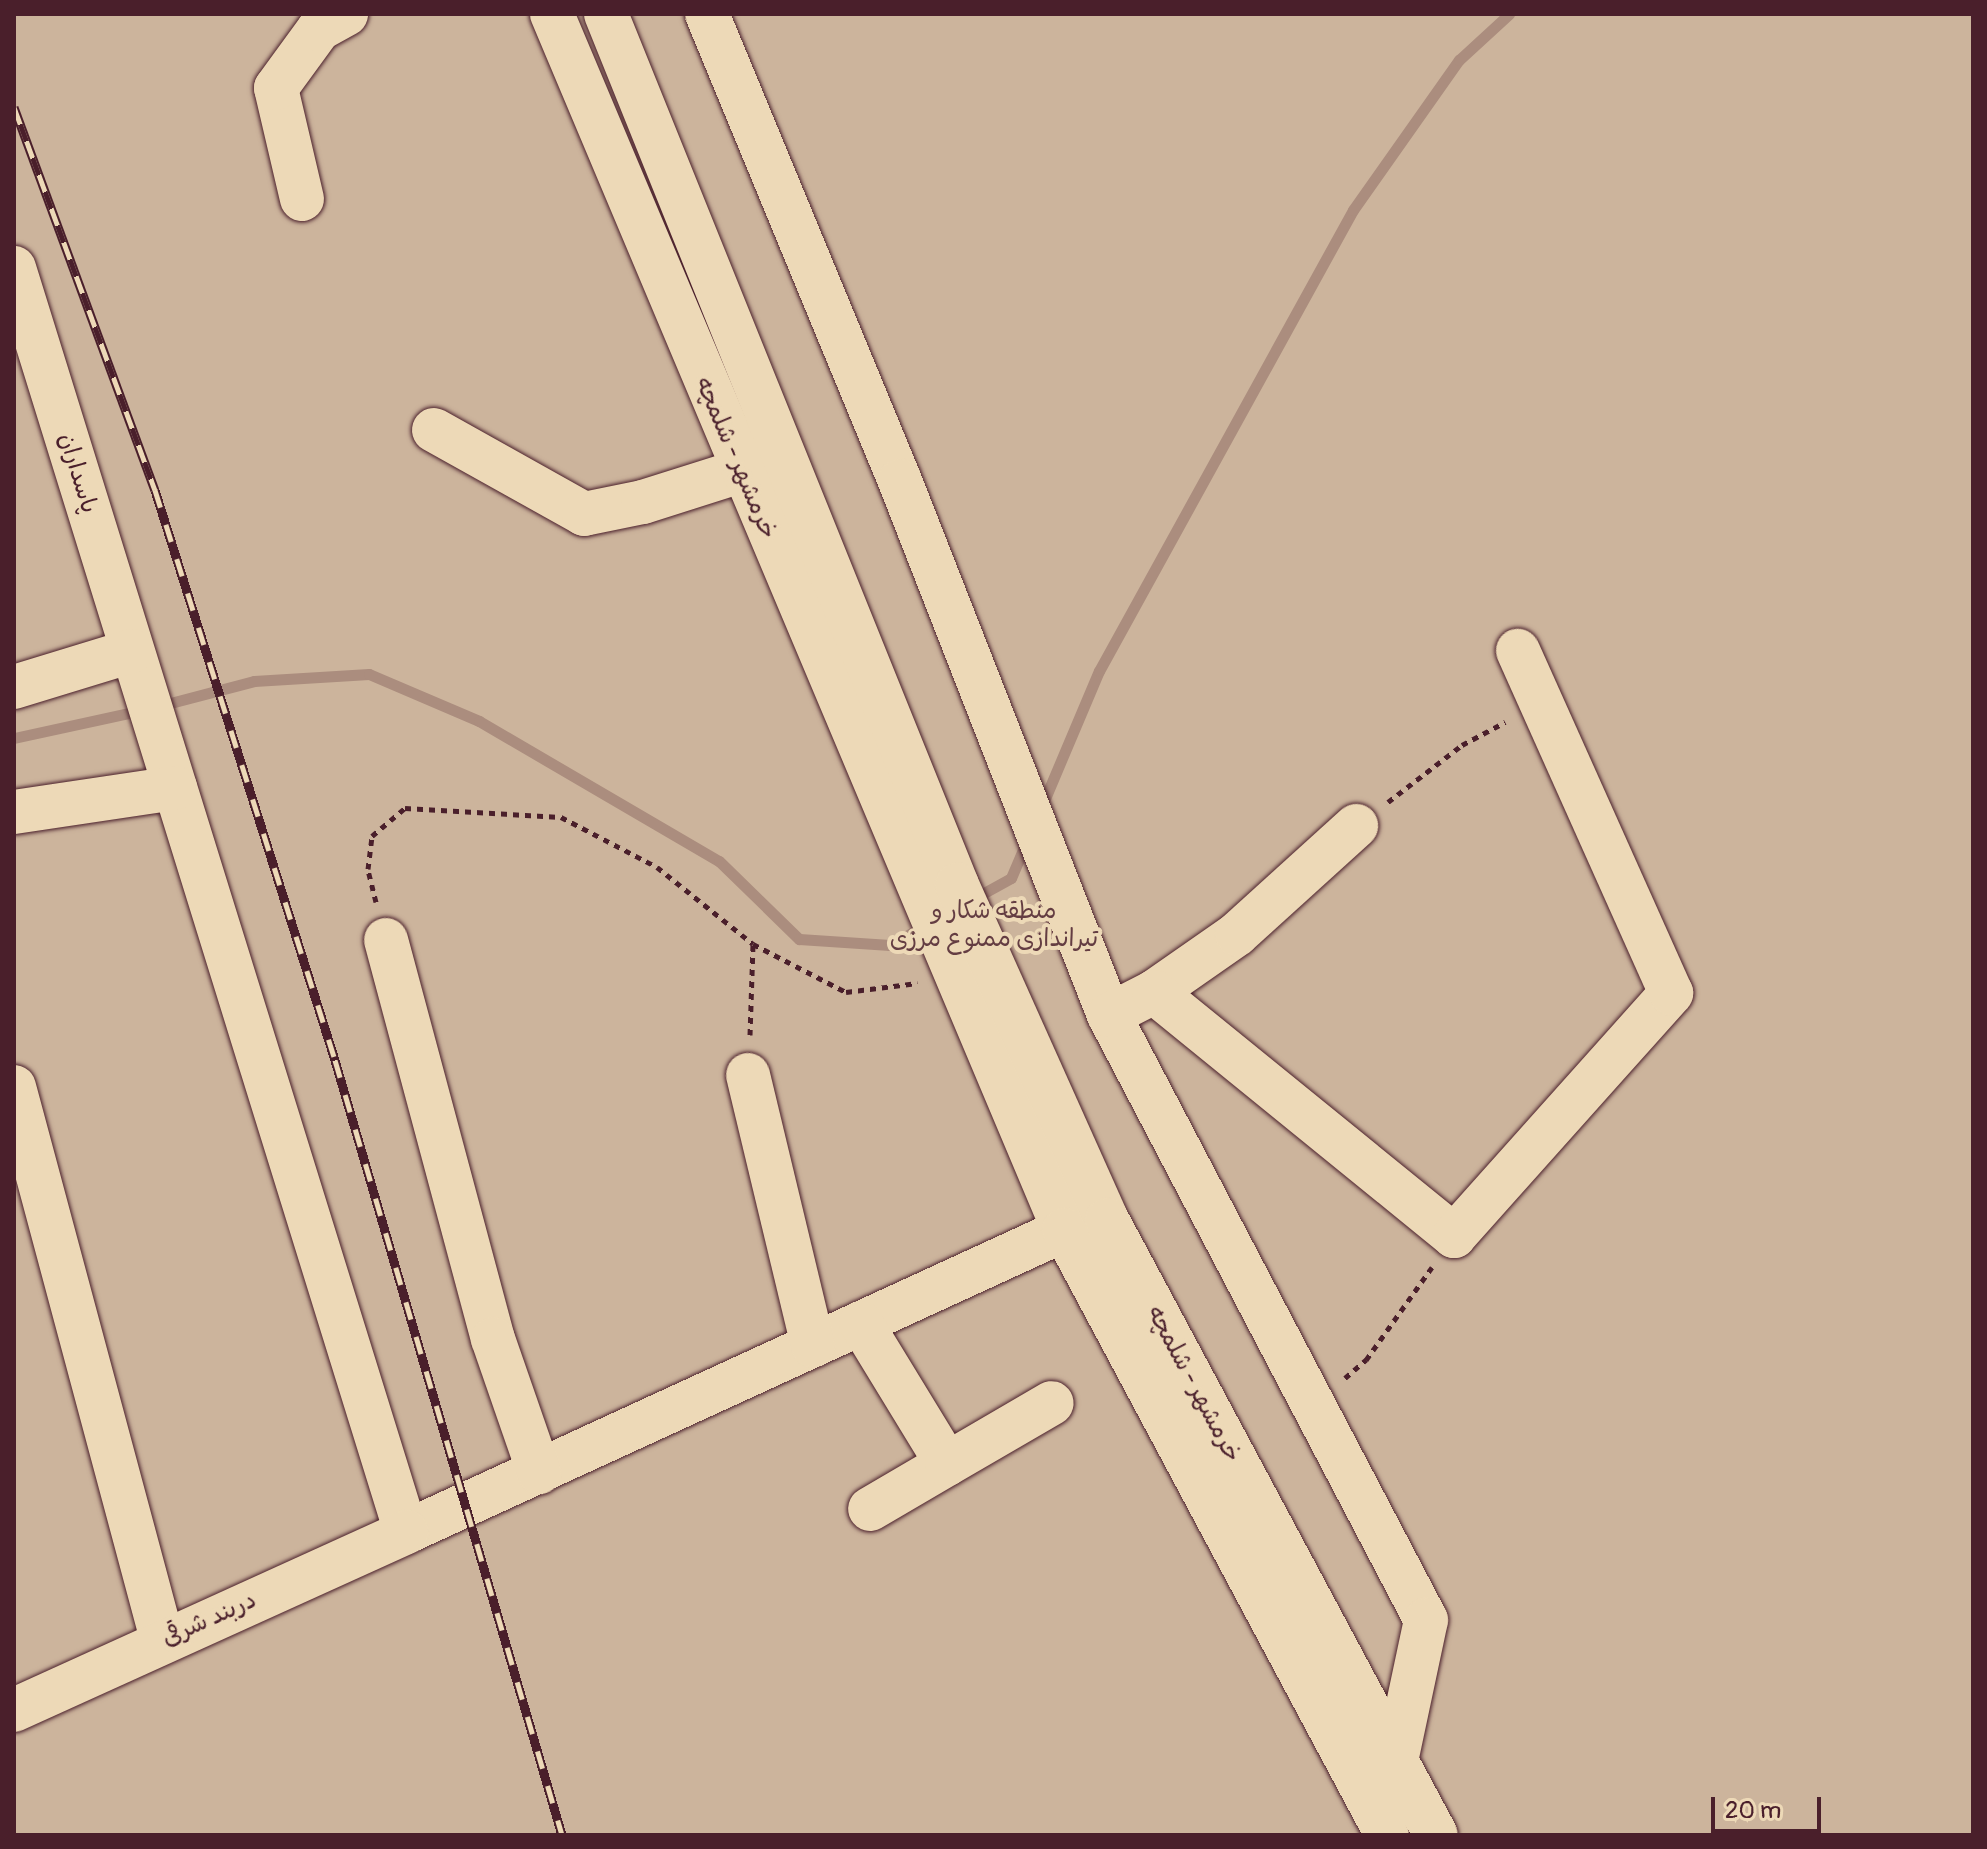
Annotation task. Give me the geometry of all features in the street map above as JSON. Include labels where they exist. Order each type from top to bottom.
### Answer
[{"type":"main road","points":[[302,199],[276,88],[319,29],[346,14]]},
{"type":"main road","name":"خرمشهر - شلمچه","points":[[552,14],[741,471],[951,925],[1436,1835]]},
{"type":"main road","name":"خرمشهر - شلمچه","points":[[606,14],[1064,1230],[1387,1835]]},
{"type":"main road","points":[[707,14],[900,481],[1109,1015],[1426,1620],[1396,1761]]},
{"type":"main road","name":"پاسداران","points":[[14,268],[22,311],[160,738],[406,1532]]},
{"type":"main road","points":[[434,430],[584,514],[741,471]]},
{"type":"main road","points":[[1154,992],[1454,1236],[1671,993],[1518,651]]},
{"type":"main road","points":[[14,687],[136,665]]},
{"type":"main road","points":[[14,812],[175,788]]},
{"type":"main road","points":[[1109,1015],[1154,992],[1237,934],[1356,826]]},
{"type":"main road","points":[[386,940],[493,1339],[539,1472]]},
{"type":"main road","points":[[748,1075],[813,1345]]},
{"type":"main road","points":[[14,1087],[162,1639]]},
{"type":"main road","name":"دربند شرقی","points":[[14,1710],[162,1639],[539,1472],[1064,1230]]},
{"type":"main road","points":[[861,1323],[947,1464]]},
{"type":"main road","points":[[870,1509],[1052,1403]]},
{"type":"path","points":[[1356,826],[1462,745],[1541,703]]},
{"type":"path","points":[[386,940],[368,869],[372,836],[405,808],[561,817],[657,867],[753,944],[846,992],[951,925]]},
{"type":"path","points":[[748,1075],[753,944]]},
{"type":"path","points":[[1343,1380],[1366,1360],[1454,1236]]},
{"type":"green space","name":"منطقه شکار و تیراندازی ممنوع مرزی","points":[[14,14],[1973,14],[1973,1835],[14,1835]]},
{"type":"waterway","points":[[1041,808],[1099,671],[1353,210],[1459,60],[1509,14]]},
{"type":"waterway","points":[[159,706],[254,681],[369,674],[479,721],[719,861],[799,939],[890,945],[926,925]]},
{"type":"waterway","points":[[14,738],[142,710]]},
{"type":"waterway","points":[[973,899],[1011,878],[1028,838]]},
{"type":"railway","points":[[14,107],[155,490],[335,1060],[562,1835]]}]
